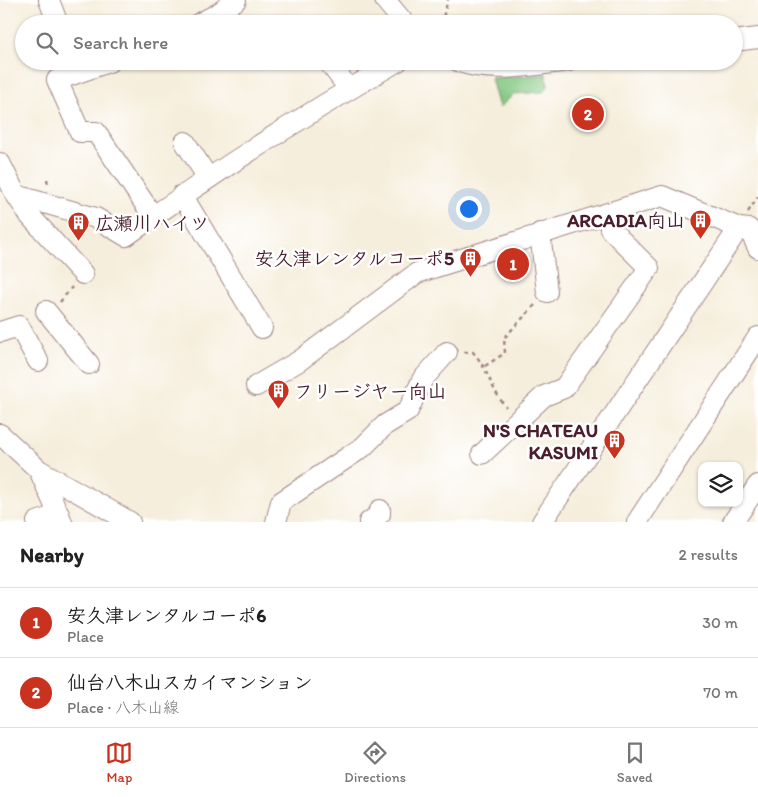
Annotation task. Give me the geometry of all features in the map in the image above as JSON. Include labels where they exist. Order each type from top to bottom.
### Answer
[{"type":"street","points":[[49,0],[55,15]]},
{"type":"street","points":[[215,15],[236,0]]},
{"type":"street","points":[[385,0],[398,15]]},
{"type":"street","points":[[743,40],[758,38]]},
{"type":"street","points":[[85,70],[57,80],[80,132],[96,132],[153,216]]},
{"type":"street","points":[[335,70],[349,89]]},
{"type":"street","points":[[16,195],[96,218],[126,236],[208,178],[382,70]]},
{"type":"street","points":[[185,142],[208,178]]},
{"type":"street","points":[[0,163],[16,195],[30,216],[83,274]]},
{"type":"street","points":[[182,195],[262,328]]},
{"type":"street","points":[[256,386],[299,361],[417,273],[662,196],[739,228],[749,229],[758,248]]},
{"type":"street","points":[[482,454],[544,396],[564,388],[649,268],[610,230],[608,214]]},
{"type":"street","points":[[542,522],[739,228]]},
{"type":"street","points":[[540,233],[547,292]]},
{"type":"street","points":[[38,361],[9,329],[52,308],[89,364]]},
{"type":"street","points":[[637,522],[758,337]]},
{"type":"street","points":[[276,522],[281,502],[363,447],[385,425],[408,411],[422,380],[447,352]]},
{"type":"street","points":[[0,434],[39,470],[130,522]]},
{"type":"street","points":[[37,522],[60,518],[39,470]]},
{"type":"street","points":[[733,522],[758,485]]},
{"type":"path","points":[[444,15],[448,0]]},
{"type":"path","points":[[52,308],[83,274]]},
{"type":"path","points":[[485,366],[505,353],[504,338],[547,292]]},
{"type":"path","points":[[473,352],[485,366],[496,395],[518,421]]},
{"type":"green space","points":[[546,74],[548,86],[543,92],[514,94],[499,108],[491,78]]},
{"type":"place","name":"仙台八木山スカイマンション","points":[[588,114]]},
{"type":"place","name":"ARCADIA向山","points":[[701,239]]},
{"type":"place","name":"広瀬川ハイツ","points":[[79,242]]},
{"type":"place","name":"安久津レンタルコーポ6","points":[[513,264]]},
{"type":"place","name":"安久津レンタルコーポ5","points":[[470,277]]},
{"type":"place","name":"フリージヤー向山","points":[[278,410]]},
{"type":"place","name":"N'S CHATEAU KASUMI","points":[[614,460]]}]
